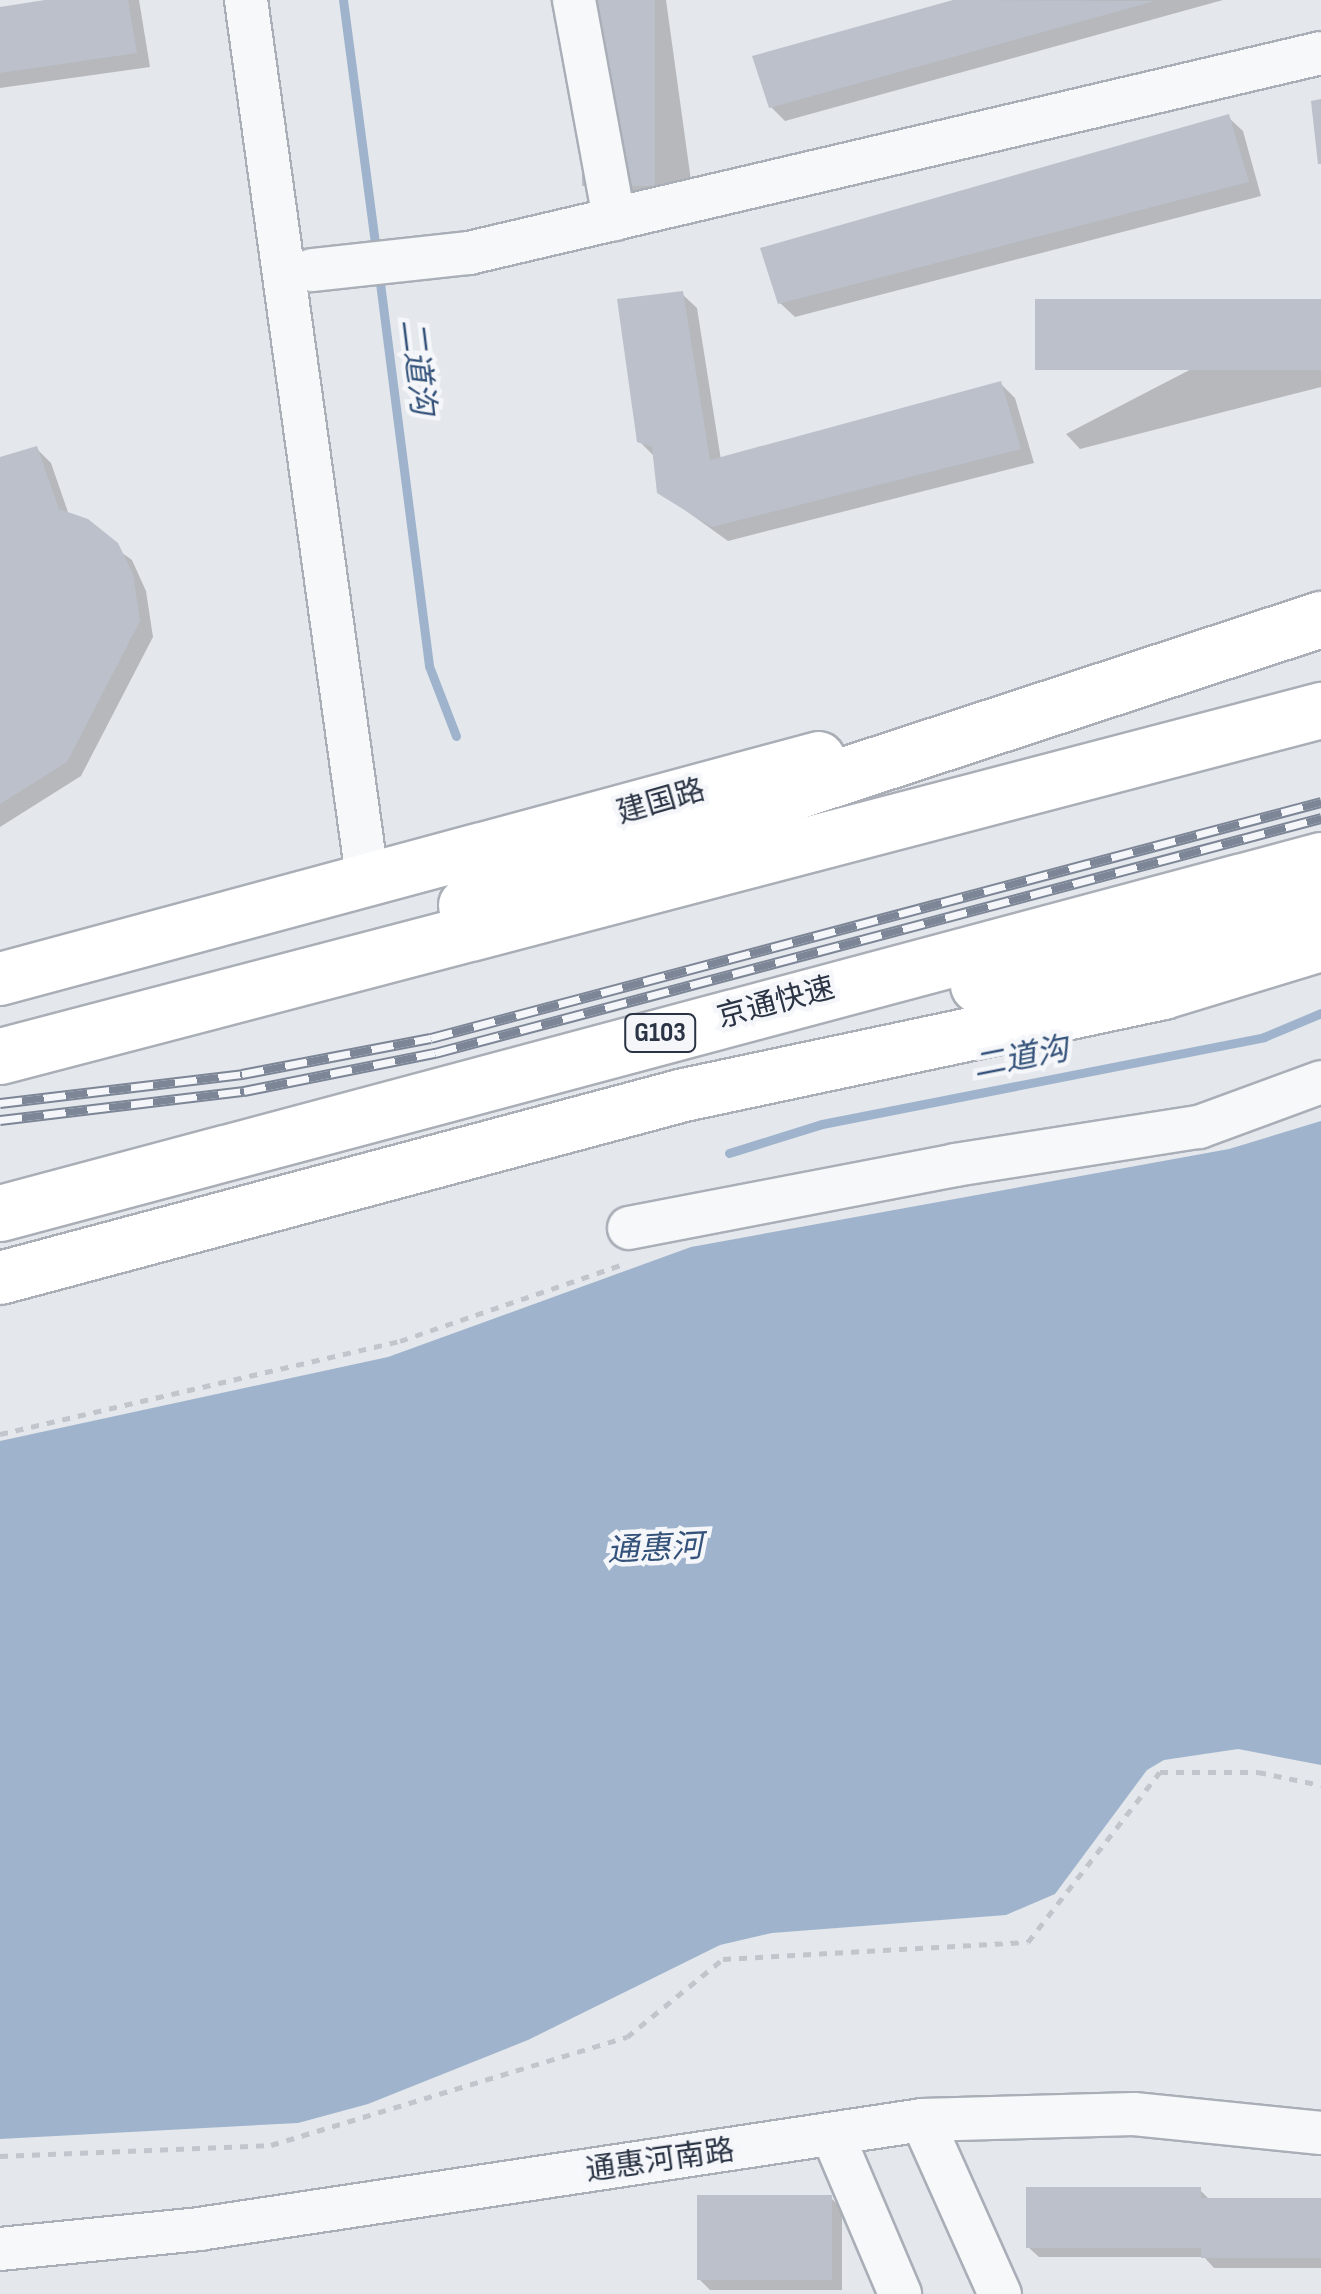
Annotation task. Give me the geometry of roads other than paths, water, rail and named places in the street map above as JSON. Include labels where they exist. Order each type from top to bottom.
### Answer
[{"type":"highway","points":[[266,986],[542,874],[1321,619]]},
{"type":"highway","points":[[0,1056],[1321,710]]},
{"type":"highway","name":"京通快速","points":[[0,1213],[683,1027],[1321,860]]},
{"type":"highway","points":[[683,1027],[995,983],[1321,912]]},
{"type":"main road","name":"建国路","points":[[0,979],[381,880],[1321,619]]},
{"type":"main road","points":[[0,1278],[684,1094],[1163,993],[1321,946]]},
{"type":"street","points":[[246,0],[381,880]]},
{"type":"street","points":[[276,0],[333,269],[381,880]]},
{"type":"street","points":[[574,0],[614,219]]},
{"type":"street","points":[[333,269],[429,261],[1321,53]]},
{"type":"street","points":[[646,1225],[955,1165],[1199,1127],[1321,1082]]},
{"type":"street","name":"通惠河南路","points":[[0,2249],[199,2229],[922,2120],[1134,2114],[1321,2133]]},
{"type":"street","points":[[922,2120],[1000,2294]]},
{"type":"street","points":[[833,2136],[900,2294]]},
{"type":"water","name":"通惠河","points":[[1321,1121],[1321,1765],[1238,1749],[1164,1760],[1147,1770],[1055,1894],[1006,1915],[772,1933],[720,1945],[528,2040],[368,2104],[298,2123],[0,2139],[0,1441],[388,1357],[691,1247],[1229,1149]]},
{"type":"waterway","name":"二道沟","points":[[343,0],[376,250]]},
{"type":"waterway","name":"二道沟","points":[[379,275],[429,666],[456,736]]},
{"type":"waterway","name":"二道沟","points":[[729,1153],[822,1124],[1264,1037],[1321,1013]]},
{"type":"railway","points":[[0,1103],[242,1074],[431,1038],[1321,802]]},
{"type":"railway","points":[[0,1120],[244,1091],[435,1053],[1321,818]]}]
